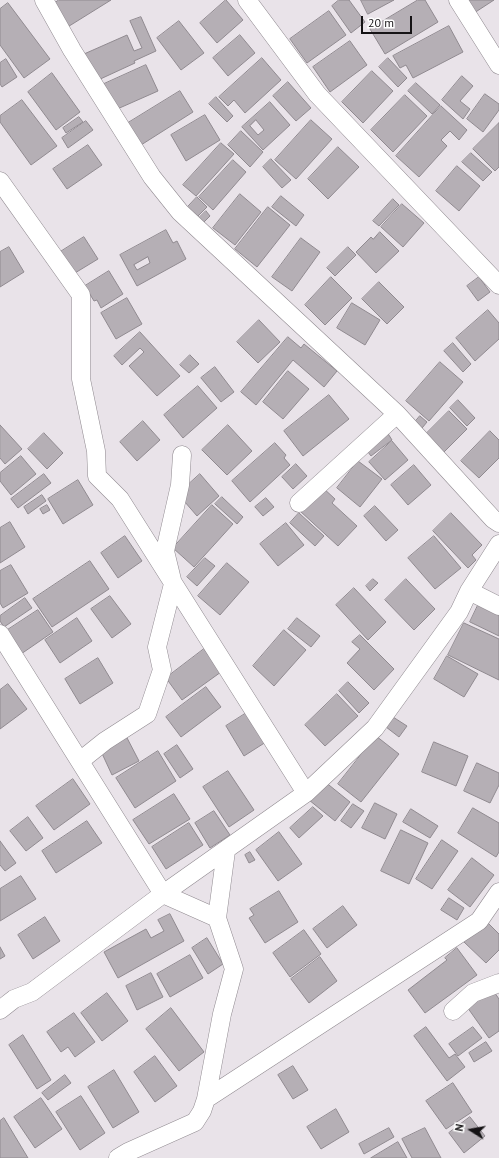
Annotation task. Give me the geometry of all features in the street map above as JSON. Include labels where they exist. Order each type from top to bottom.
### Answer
[{"type":"street","points":[[44,0],[72,50],[152,177],[180,212],[397,414],[493,519],[499,523]]},
{"type":"street","points":[[247,0],[317,94],[499,285]]},
{"type":"street","points":[[458,0],[499,65]]},
{"type":"street","points":[[0,181],[81,295],[81,379],[96,451],[97,476],[120,499],[306,794]]},
{"type":"street","points":[[300,503],[397,414]]},
{"type":"street","points":[[80,761],[105,741],[147,714],[162,670],[157,647],[173,584],[165,551],[180,485],[182,455]]},
{"type":"street","points":[[0,1010],[14,999],[32,992],[163,894],[306,794],[375,728],[459,612],[469,591],[499,544]]},
{"type":"street","points":[[469,591],[499,606]]},
{"type":"street","points":[[0,634],[163,894],[217,918]]},
{"type":"street","points":[[118,1158],[195,1122],[202,1111],[206,1099],[222,1014],[234,969],[217,918],[226,851]]},
{"type":"street","points":[[206,1099],[479,921],[499,892]]},
{"type":"street","points":[[453,1011],[473,993],[499,983]]},
{"type":"building","points":[[59,0],[111,0],[66,28],[52,5]]},
{"type":"building","points":[[226,0],[243,20],[217,43],[200,23]]},
{"type":"building","points":[[339,0],[349,0],[365,22],[351,33],[332,6]]},
{"type":"building","points":[[361,0],[394,0],[368,14]]},
{"type":"building","points":[[418,0],[425,0],[438,22],[385,54],[370,29]]},
{"type":"building","points":[[461,0],[494,0],[471,15]]},
{"type":"building","points":[[8,3],[50,59],[24,78],[0,45],[0,9]]},
{"type":"building","points":[[329,11],[346,35],[307,63],[290,39]]},
{"type":"building","points":[[141,17],[156,51],[134,61],[135,63],[96,81],[84,54],[127,35],[134,51],[142,48],[130,21]]},
{"type":"building","points":[[179,21],[204,53],[181,70],[157,38]]},
{"type":"building","points":[[449,26],[463,52],[413,78],[406,65],[400,68],[393,56]]},
{"type":"building","points":[[240,35],[255,53],[228,76],[213,58]]},
{"type":"building","points":[[350,41],[367,65],[330,92],[313,67]]},
{"type":"building","points":[[262,58],[281,80],[245,113],[234,100],[228,106],[219,97]]},
{"type":"building","points":[[388,58],[407,78],[398,87],[379,67]]},
{"type":"building","points":[[6,59],[17,77],[2,87],[0,84],[0,63]]},
{"type":"building","points":[[146,65],[158,91],[115,110],[104,84]]},
{"type":"building","points":[[372,71],[393,91],[363,123],[342,102]]},
{"type":"building","points":[[52,73],[80,112],[56,130],[28,92]]},
{"type":"building","points":[[462,76],[473,86],[460,101],[470,109],[463,119],[442,100]]},
{"type":"building","points":[[288,82],[311,108],[296,121],[273,96]]},
{"type":"building","points":[[416,83],[440,105],[432,114],[408,91]]},
{"type":"building","points":[[180,91],[193,112],[141,145],[128,123]]},
{"type":"building","points":[[485,94],[499,104],[499,110],[483,132],[467,119]]},
{"type":"building","points":[[405,95],[427,116],[393,152],[371,130]]},
{"type":"building","points":[[216,97],[233,116],[227,122],[209,104]]},
{"type":"building","points":[[22,100],[57,146],[31,165],[0,122],[0,116]]},
{"type":"building","points":[[270,102],[290,125],[263,150],[242,127]],"holes":[[[256,120],[264,130],[258,135],[250,126]]]},
{"type":"building","points":[[441,106],[467,130],[459,140],[450,131],[441,140],[447,146],[419,177],[396,156]]},
{"type":"building","points":[[205,115],[220,140],[186,161],[171,135]]},
{"type":"building","points":[[79,117],[83,122],[66,133],[63,128]]},
{"type":"building","points":[[311,120],[332,139],[296,179],[275,160]]},
{"type":"building","points":[[86,121],[93,130],[68,148],[62,138]]},
{"type":"building","points":[[499,123],[499,167],[495,171],[473,149]]},
{"type":"building","points":[[241,131],[263,152],[250,167],[228,145]]},
{"type":"building","points":[[221,143],[234,154],[196,196],[183,185]]},
{"type":"building","points":[[88,145],[102,165],[67,189],[53,169]]},
{"type":"building","points":[[338,147],[359,167],[328,199],[308,179]]},
{"type":"building","points":[[471,153],[492,172],[483,181],[462,162]]},
{"type":"building","points":[[271,159],[291,180],[282,188],[263,167]]},
{"type":"building","points":[[233,160],[246,172],[213,210],[199,197]]},
{"type":"building","points":[[457,166],[480,186],[459,211],[436,191]]},
{"type":"building","points":[[240,194],[261,212],[235,245],[213,228]]},
{"type":"building","points":[[281,196],[304,215],[296,226],[272,207]]},
{"type":"building","points":[[197,197],[207,207],[193,221],[184,211]]},
{"type":"building","points":[[393,199],[399,205],[379,226],[373,221]]},
{"type":"building","points":[[402,204],[424,223],[403,247],[381,227]]},
{"type":"building","points":[[268,207],[290,225],[257,267],[235,249]]},
{"type":"building","points":[[206,211],[210,216],[203,223],[198,219]]},
{"type":"building","points":[[166,230],[173,243],[177,241],[186,259],[137,286],[120,255]],"holes":[[[148,257],[150,263],[137,270],[134,265]]]},
{"type":"building","points":[[380,232],[399,251],[376,273],[356,252],[371,237],[373,239]]},
{"type":"building","points":[[84,237],[98,259],[70,276],[57,254]]},
{"type":"building","points":[[301,238],[320,252],[292,291],[272,277]]},
{"type":"building","points":[[9,247],[24,272],[0,287],[0,252]]},
{"type":"building","points":[[348,247],[356,255],[335,276],[327,268]]},
{"type":"building","points":[[109,271],[123,294],[101,308],[97,300],[94,301],[85,286]]},
{"type":"building","points":[[331,277],[352,298],[325,325],[305,305]]},
{"type":"building","points":[[479,277],[490,292],[478,301],[467,286]]},
{"type":"building","points":[[379,282],[404,307],[387,324],[362,299]]},
{"type":"building","points":[[127,298],[142,324],[116,339],[101,313]]},
{"type":"building","points":[[352,303],[380,320],[365,345],[337,328]]},
{"type":"building","points":[[488,310],[499,323],[499,339],[475,361],[456,338]]},
{"type":"building","points":[[259,320],[280,342],[258,363],[237,342]]},
{"type":"building","points":[[140,332],[180,376],[157,396],[129,366],[144,352],[140,348],[122,365],[114,356]]},
{"type":"building","points":[[288,337],[301,348],[304,344],[337,371],[324,387],[293,360],[256,405],[241,392]]},
{"type":"building","points":[[453,343],[471,364],[463,372],[444,351]]},
{"type":"building","points":[[190,355],[199,364],[189,373],[180,365]]},
{"type":"building","points":[[440,362],[463,382],[429,421],[406,401]]},
{"type":"building","points":[[215,367],[234,392],[221,402],[201,378]]},
{"type":"building","points":[[288,371],[309,389],[283,419],[263,402]]},
{"type":"building","points":[[198,386],[217,408],[183,438],[164,415]]},
{"type":"building","points":[[329,395],[349,419],[303,456],[284,431]]},
{"type":"building","points":[[458,400],[475,418],[467,426],[450,408]]},
{"type":"building","points":[[449,411],[467,429],[443,453],[425,435]]},
{"type":"building","points":[[420,416],[427,422],[418,433],[411,427]]},
{"type":"building","points":[[143,421],[160,440],[137,461],[120,442]]},
{"type":"building","points":[[0,425],[22,449],[5,464],[0,458]]},
{"type":"building","points":[[228,425],[252,451],[227,475],[202,450]]},
{"type":"building","points":[[490,431],[499,440],[499,458],[479,478],[461,461]]},
{"type":"building","points":[[387,432],[392,440],[371,456],[365,448]]},
{"type":"building","points":[[44,433],[63,453],[47,469],[28,449]]},
{"type":"building","points":[[392,441],[408,460],[385,480],[369,462]]},
{"type":"building","points":[[275,443],[286,455],[284,458],[290,465],[250,502],[232,481]]},
{"type":"building","points":[[21,456],[36,474],[11,495],[0,481],[0,473]]},
{"type":"building","points":[[358,461],[382,479],[360,507],[337,488]]},
{"type":"building","points":[[296,464],[307,476],[293,489],[282,477]]},
{"type":"building","points":[[414,465],[431,485],[408,505],[391,485]]},
{"type":"building","points":[[44,474],[51,483],[18,508],[11,499]]},
{"type":"building","points":[[200,474],[219,496],[197,516],[178,494]]},
{"type":"building","points":[[78,480],[93,505],[63,524],[48,499]]},
{"type":"building","points":[[322,487],[335,499],[332,503],[357,526],[338,546],[300,511]]},
{"type":"building","points":[[42,495],[46,501],[28,514],[24,507]]},
{"type":"building","points":[[222,497],[243,517],[237,524],[215,504]]},
{"type":"building","points":[[266,498],[274,507],[263,516],[255,507]]},
{"type":"building","points":[[47,505],[50,510],[43,514],[40,509]]},
{"type":"building","points":[[212,505],[233,524],[194,567],[173,548]]},
{"type":"building","points":[[375,506],[398,530],[386,541],[364,516]]},
{"type":"building","points":[[299,513],[324,536],[315,546],[290,523]]},
{"type":"building","points":[[451,513],[482,545],[472,555],[476,560],[468,568],[433,531]]},
{"type":"building","points":[[10,522],[25,547],[0,563],[0,528]]},
{"type":"building","points":[[286,523],[304,545],[278,566],[260,544]]},
{"type":"building","points":[[125,536],[142,561],[118,578],[101,553]]},
{"type":"building","points":[[434,536],[461,568],[435,589],[408,558]]},
{"type":"building","points":[[205,558],[215,566],[197,586],[187,577]]},
{"type":"building","points":[[90,561],[109,589],[52,627],[33,599]]},
{"type":"building","points":[[227,563],[249,582],[220,615],[198,596]]},
{"type":"building","points":[[11,565],[28,593],[3,608],[0,603],[0,571]]},
{"type":"building","points":[[373,579],[378,583],[370,591],[366,586]]},
{"type":"building","points":[[406,579],[435,609],[414,630],[385,600]]},
{"type":"building","points":[[354,588],[386,622],[368,640],[336,605]]},
{"type":"building","points":[[110,596],[131,624],[112,638],[91,609]]},
{"type":"building","points":[[25,598],[32,608],[4,627],[0,621],[0,616]]},
{"type":"building","points":[[481,599],[499,607],[499,636],[470,622]]},
{"type":"building","points":[[38,610],[53,632],[21,654],[6,631]]},
{"type":"building","points":[[77,618],[92,641],[60,663],[45,640]]},
{"type":"building","points":[[297,618],[320,636],[311,647],[288,629]]},
{"type":"building","points":[[464,623],[499,639],[499,680],[448,655]]},
{"type":"building","points":[[284,630],[306,650],[274,686],[253,666]]},
{"type":"building","points":[[360,635],[394,669],[374,690],[347,663],[360,649],[352,642]]},
{"type":"building","points":[[204,649],[221,672],[182,700],[166,678]]},
{"type":"building","points":[[447,656],[478,674],[464,697],[434,679]]},
{"type":"building","points":[[98,658],[113,683],[80,704],[65,679]]},
{"type":"building","points":[[348,682],[369,703],[359,713],[339,691]]},
{"type":"building","points":[[8,684],[27,709],[0,729],[0,690]]},
{"type":"building","points":[[206,687],[221,707],[181,737],[166,717]]},
{"type":"building","points":[[337,694],[358,716],[325,746],[305,725]]},
{"type":"building","points":[[248,712],[266,742],[244,756],[226,726]]},
{"type":"building","points":[[393,717],[407,726],[399,737],[386,727]]},
{"type":"building","points":[[125,734],[139,761],[112,775],[99,747]]},
{"type":"building","points":[[376,736],[399,754],[361,802],[338,784]]},
{"type":"building","points":[[434,742],[468,756],[456,786],[422,772]]},
{"type":"building","points":[[177,745],[193,769],[180,778],[164,754]]},
{"type":"building","points":[[158,751],[176,781],[135,808],[116,778]]},
{"type":"building","points":[[477,763],[499,773],[499,785],[490,803],[464,791]]},
{"type":"building","points":[[228,771],[254,810],[229,827],[203,787]]},
{"type":"building","points":[[73,779],[90,804],[54,830],[36,806]]},
{"type":"building","points":[[324,781],[350,802],[335,821],[309,800]]},
{"type":"building","points":[[174,794],[190,819],[149,844],[133,820]]},
{"type":"building","points":[[375,803],[397,814],[385,839],[362,828]]},
{"type":"building","points":[[353,804],[364,811],[351,828],[341,821]]},
{"type":"building","points":[[313,807],[323,816],[299,838],[290,828]]},
{"type":"building","points":[[473,808],[499,823],[499,852],[496,857],[458,833]]},
{"type":"building","points":[[411,809],[438,826],[430,838],[403,822]]},
{"type":"building","points":[[214,811],[230,835],[210,848],[195,823]]},
{"type":"building","points":[[28,817],[43,838],[26,851],[10,831]]},
{"type":"building","points":[[87,821],[102,843],[56,873],[42,851]]},
{"type":"building","points":[[189,823],[203,845],[166,869],[152,847]]},
{"type":"building","points":[[401,830],[428,843],[409,884],[381,871]]},
{"type":"building","points":[[279,832],[302,864],[278,881],[256,850]]},
{"type":"building","points":[[442,840],[458,851],[432,889],[416,879]]},
{"type":"building","points":[[0,841],[16,863],[5,871],[0,865]]},
{"type":"building","points":[[250,852],[255,860],[249,863],[245,855]]},
{"type":"building","points":[[472,858],[494,875],[470,907],[448,890]]},
{"type":"building","points":[[21,876],[36,899],[0,921],[0,889]]},
{"type":"building","points":[[279,891],[298,922],[265,943],[249,918],[254,915],[250,909]]},
{"type":"building","points":[[449,898],[464,908],[457,920],[441,910]]},
{"type":"building","points":[[343,906],[357,925],[327,948],[313,929]]},
{"type":"building","points":[[170,914],[184,941],[118,978],[104,952],[146,929],[151,938],[164,931],[158,920]]},
{"type":"building","points":[[45,917],[60,941],[33,959],[18,935]]},
{"type":"building","points":[[485,920],[499,934],[499,950],[486,963],[464,942]]},
{"type":"building","points":[[304,930],[321,954],[290,977],[273,953]]},
{"type":"building","points":[[207,938],[223,964],[208,974],[192,948]]},
{"type":"building","points":[[0,947],[5,956],[0,959]]},
{"type":"building","points":[[457,948],[477,975],[425,1013],[408,990],[447,960],[445,958]]},
{"type":"building","points":[[190,955],[203,978],[170,997],[157,974]]},
{"type":"building","points":[[320,957],[337,981],[309,1003],[291,979]]},
{"type":"building","points":[[151,973],[163,997],[137,1010],[126,986]]},
{"type":"building","points":[[490,986],[499,999],[499,1031],[489,1038],[465,1004]]},
{"type":"building","points":[[107,993],[128,1021],[102,1041],[81,1013]]},
{"type":"building","points":[[171,1008],[204,1052],[179,1071],[146,1029]]},
{"type":"building","points":[[74,1013],[95,1042],[75,1057],[68,1047],[61,1052],[47,1032]]},
{"type":"building","points":[[426,1027],[449,1058],[455,1054],[465,1067],[447,1081],[414,1036]]},
{"type":"building","points":[[473,1027],[482,1038],[458,1056],[449,1044]]},
{"type":"building","points":[[23,1035],[51,1080],[37,1089],[9,1045]]},
{"type":"building","points":[[486,1042],[492,1051],[474,1062],[469,1053]]},
{"type":"building","points":[[155,1056],[177,1086],[155,1102],[134,1072]]},
{"type":"building","points":[[293,1066],[308,1090],[293,1099],[278,1075]]},
{"type":"building","points":[[114,1070],[139,1112],[113,1128],[88,1087]]},
{"type":"building","points":[[65,1075],[71,1083],[48,1100],[42,1093]]},
{"type":"building","points":[[453,1083],[472,1112],[446,1129],[426,1101]]},
{"type":"building","points":[[81,1096],[105,1133],[80,1150],[56,1112]]},
{"type":"building","points":[[41,1098],[62,1129],[35,1148],[14,1117]]},
{"type":"building","points":[[336,1109],[349,1132],[321,1149],[307,1127]]},
{"type":"building","points":[[470,1117],[485,1136],[464,1153],[449,1133]]},
{"type":"building","points":[[4,1118],[28,1158],[0,1158],[0,1121]]},
{"type":"building","points":[[389,1128],[394,1137],[364,1154],[359,1144]]},
{"type":"building","points":[[425,1128],[441,1158],[412,1158],[402,1139]]},
{"type":"building","points":[[398,1142],[407,1158],[371,1158]]}]
